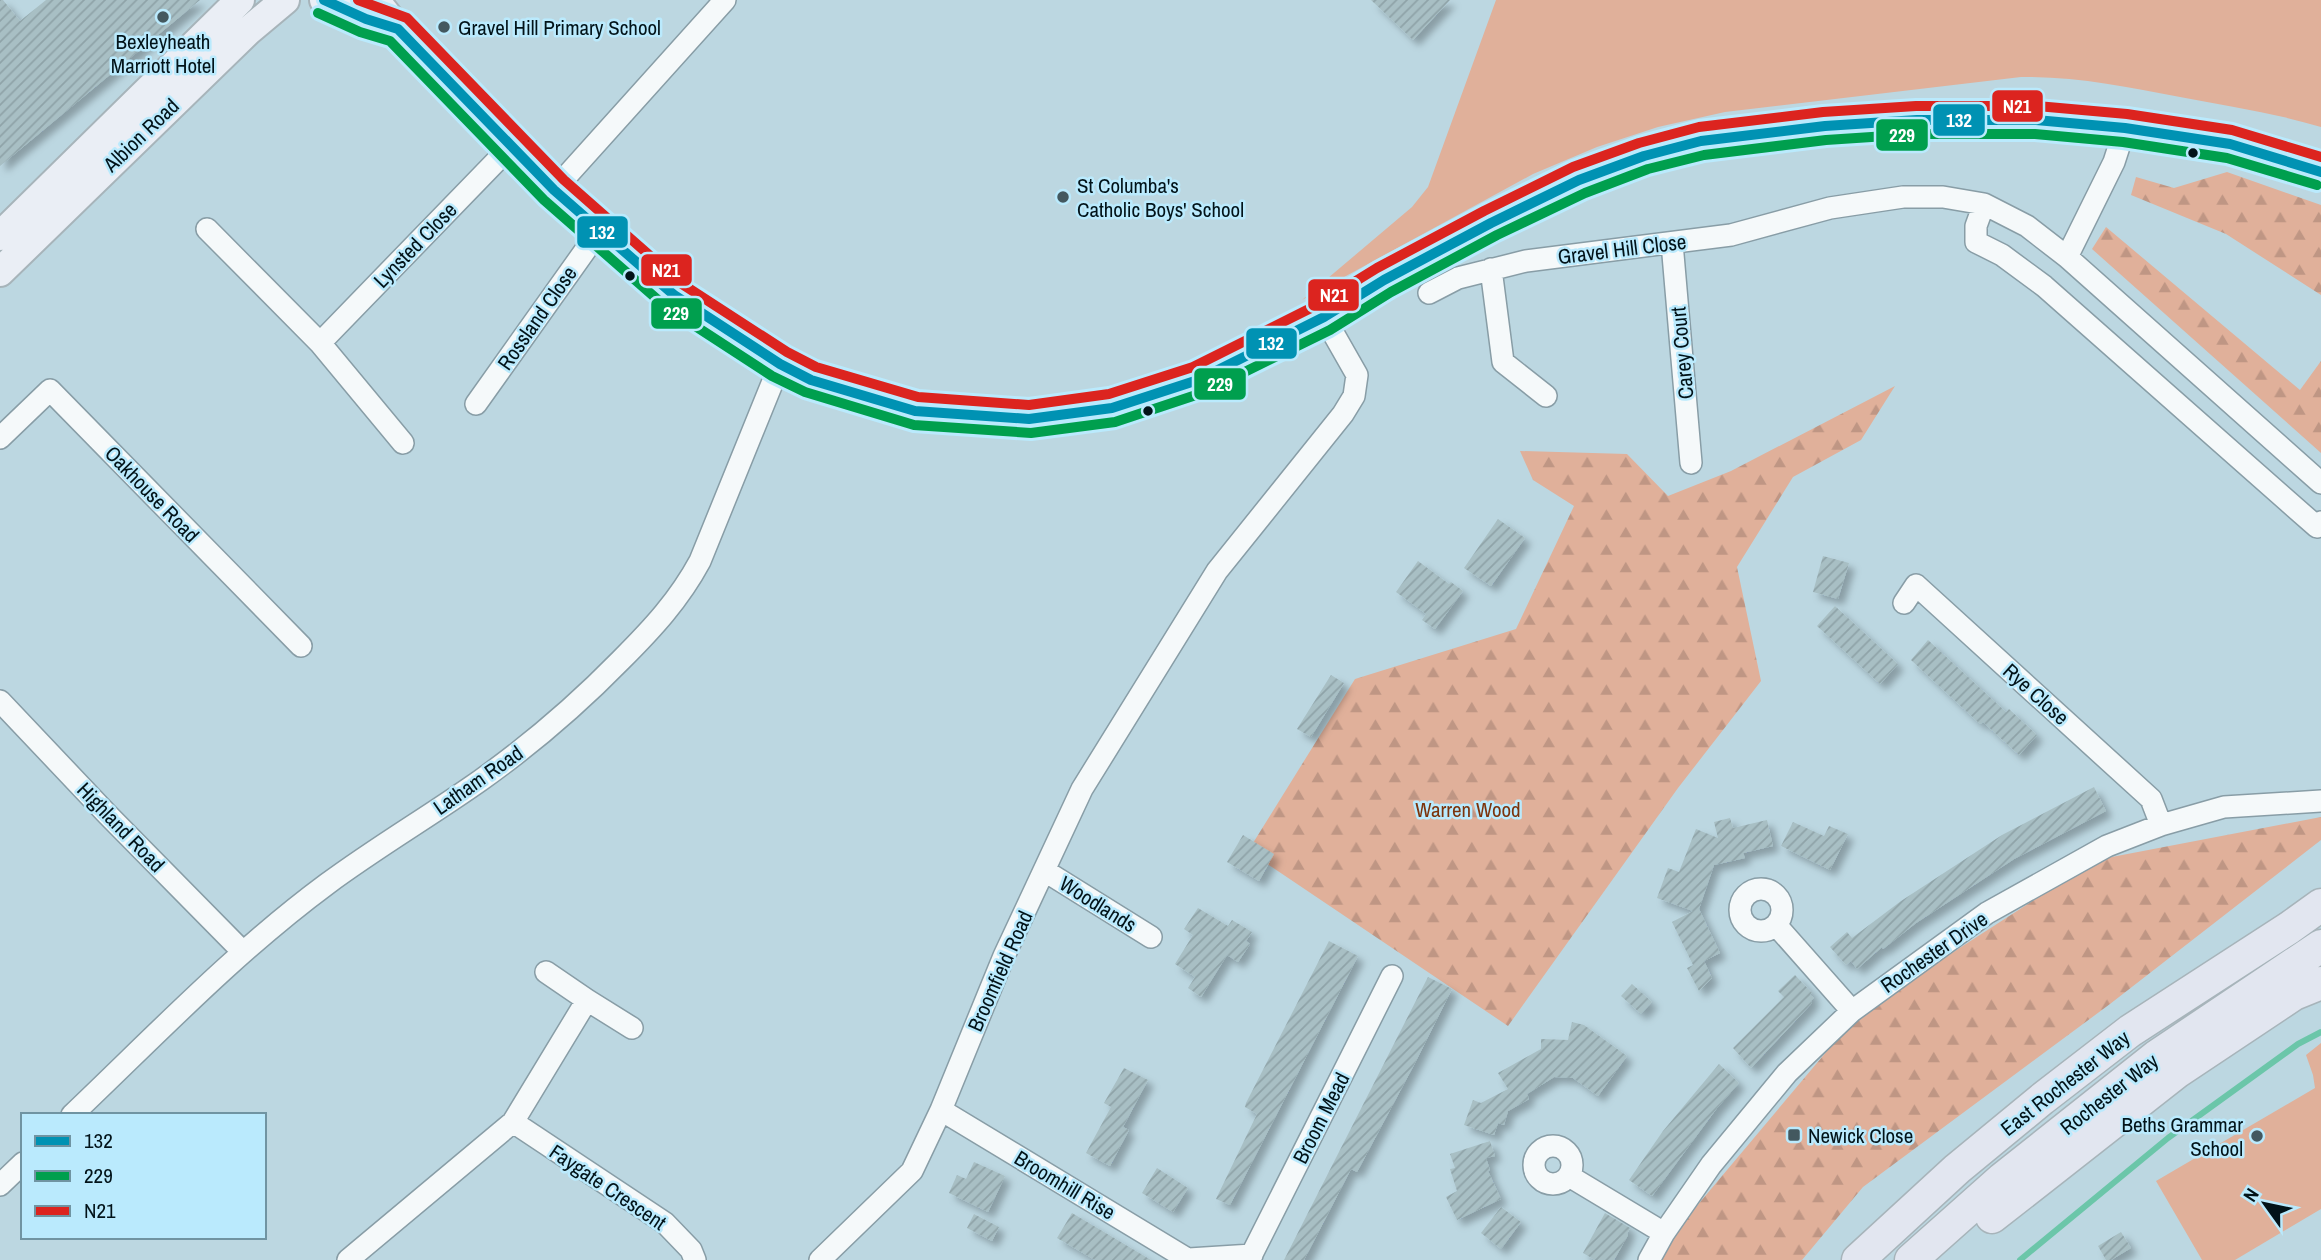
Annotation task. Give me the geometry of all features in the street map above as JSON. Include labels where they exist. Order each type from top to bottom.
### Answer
[{"type":"highway","name":"East Rochester Way","points":[[1858,1260],[1957,1169],[2119,1040],[2321,907]]},
{"type":"highway","name":"Rochester Way","points":[[1911,1260],[2002,1179],[2157,1056],[2321,946]]},
{"type":"highway","points":[[1941,1260],[2015,1196],[2177,1072],[2294,994],[2321,983]]},
{"type":"main road","name":"Albion Road","points":[[0,236],[240,0]]},
{"type":"main road","name":"Albion Road","points":[[0,272],[248,31],[285,0]]},
{"type":"main road","points":[[324,0],[366,19],[398,29]]},
{"type":"main road","points":[[375,0],[398,29],[510,147],[598,231],[674,295],[780,364],[811,380],[915,411],[1029,419],[1112,408],[1199,380],[1324,317],[1384,280],[1490,223],[1580,180],[1644,156],[1702,141],[1825,126],[1917,120],[2036,121],[2125,128],[2230,144],[2321,172]]},
{"type":"street","points":[[554,190],[710,10],[726,0]]},
{"type":"street","points":[[2067,257],[2114,162],[2125,128]]},
{"type":"street","name":"Lynsted Close","points":[[320,343],[510,147]]},
{"type":"street","name":"Gravel Hill Close","points":[[1429,293],[1458,278],[1526,261],[1731,235],[1830,208],[1903,197],[1943,197],[1984,204],[2027,226],[2067,257],[2321,483]]},
{"type":"street","points":[[1984,204],[1976,226],[1976,242],[2001,255],[2044,286],[2320,527]]},
{"type":"street","points":[[207,229],[320,343],[403,443]]},
{"type":"street","name":"Rossland Close","points":[[476,404],[598,231]]},
{"type":"street","name":"Carey Court","points":[[1672,243],[1691,463]]},
{"type":"street","points":[[1491,269],[1503,362],[1546,396]]},
{"type":"street","name":"Broomfield Road","points":[[820,1260],[912,1171],[941,1110],[1004,956],[1082,789],[1217,571],[1343,414],[1354,396],[1357,376],[1324,317]]},
{"type":"street","name":"Latham Road","points":[[74,1113],[243,951],[327,884],[481,780],[529,743],[603,679],[661,620],[684,591],[700,561],[780,364]]},
{"type":"street","name":"Oakhouse Road","points":[[0,438],[51,390],[301,646]]},
{"type":"street","name":"Rye Close","points":[[1904,603],[1916,585],[2151,799],[2161,825]]},
{"type":"street","name":"Highland Road","points":[[0,701],[243,951]]},
{"type":"street","name":"Rochester Drive","points":[[1649,1260],[1711,1165],[1787,1073],[1852,1011],[1987,913],[2107,846],[2161,825],[2224,807],[2321,801]]},
{"type":"street","name":"Woodlands","points":[[1045,871],[1151,937]]},
{"type":"street","points":[[1776,925],[1852,1011]]},
{"type":"street","points":[[546,972],[632,1028]]},
{"type":"street","name":"Broom Mead","points":[[1251,1258],[1392,976]]},
{"type":"street","points":[[348,1260],[513,1122],[587,1000]]},
{"type":"street","name":"Broomhill Rise","points":[[941,1110],[1189,1260],[1251,1258]]},
{"type":"street","name":"Faygate Crescent","points":[[513,1122],[665,1223],[691,1250],[695,1260]]},
{"type":"street","points":[[0,1185],[21,1165]]},
{"type":"street","points":[[1569,1176],[1664,1234]]},
{"type":"green space","points":[[1496,0],[2321,0],[2321,127],[2269,114],[2140,90],[2081,80],[2041,77],[2021,77],[1725,112],[1658,127],[1597,147],[1533,174],[1302,300],[1412,207],[1428,187]]},
{"type":"green space","points":[[2227,172],[2321,205],[2321,295],[2226,234],[2131,195],[2136,177],[2174,188]]},
{"type":"green space","points":[[2106,227],[2300,390],[2321,361],[2321,453],[2092,249]]},
{"type":"green space","name":"Warren Wood","points":[[1895,386],[1861,440],[1793,477],[1737,567],[1761,681],[1678,788],[1508,1026],[1248,851],[1355,679],[1516,629],[1574,506],[1533,480],[1520,451],[1627,454],[1668,496],[1731,471]]},
{"type":"green space","points":[[2321,817],[2321,840],[2110,1004],[1863,1187],[1802,1260],[1657,1260],[1669,1239],[1859,1013],[2096,860]]},
{"type":"green space","points":[[2321,1043],[2321,1209],[2235,1260],[2202,1260],[2156,1181],[2315,1088],[2306,1055]]},
{"type":"building","points":[[0,0],[3,0],[20,21],[46,0],[200,0],[0,166]]},
{"type":"building","points":[[1371,0],[1450,0],[1413,40]]},
{"type":"building","points":[[1498,519],[1525,538],[1491,586],[1464,568]]},
{"type":"building","points":[[1823,556],[1849,563],[1838,599],[1813,592]]},
{"type":"building","points":[[1418,561],[1463,591],[1435,629],[1422,620],[1426,614],[1396,592]]},
{"type":"building","points":[[1835,606],[1898,664],[1880,684],[1817,626]]},
{"type":"building","points":[[1928,640],[2006,712],[2009,709],[2037,735],[2019,755],[1983,722],[1980,724],[1911,660]]},
{"type":"building","points":[[1331,675],[1344,683],[1311,737],[1297,729]]},
{"type":"building","points":[[2094,787],[2106,811],[2014,859],[1916,923],[1857,969],[1851,961],[1846,965],[1830,947],[1847,932],[1852,938],[1901,901],[2002,835]]},
{"type":"building","points":[[1730,818],[1733,828],[1767,820],[1773,846],[1743,853],[1745,858],[1714,865],[1699,909],[1720,953],[1704,961],[1712,978],[1699,991],[1687,968],[1693,965],[1672,922],[1693,911],[1657,898],[1668,868],[1679,872],[1696,829],[1718,838],[1714,822]]},
{"type":"building","points":[[1793,822],[1824,836],[1829,826],[1848,834],[1830,870],[1781,846]]},
{"type":"building","points":[[1243,835],[1274,854],[1259,881],[1227,862]]},
{"type":"building","points":[[1198,908],[1228,926],[1232,920],[1252,932],[1246,941],[1250,944],[1238,962],[1227,955],[1201,997],[1188,988],[1195,977],[1175,964],[1193,935],[1184,929]]},
{"type":"building","points":[[1329,941],[1358,956],[1230,1205],[1216,1199],[1257,1114],[1245,1107],[1246,1103]]},
{"type":"building","points":[[1795,975],[1812,993],[1812,1003],[1751,1068],[1733,1048],[1784,997],[1778,991]]},
{"type":"building","points":[[1428,977],[1452,989],[1415,1063],[1357,1172],[1351,1169],[1304,1260],[1284,1260]]},
{"type":"building","points":[[1632,984],[1652,1002],[1641,1014],[1621,996]]},
{"type":"building","points":[[1572,1022],[1584,1025],[1627,1056],[1598,1096],[1573,1078],[1554,1077],[1527,1094],[1529,1099],[1508,1111],[1504,1125],[1498,1123],[1494,1135],[1464,1125],[1473,1100],[1481,1103],[1508,1089],[1498,1073],[1541,1049],[1541,1039],[1568,1040]]},
{"type":"building","points":[[1719,1064],[1739,1083],[1717,1108],[1652,1196],[1629,1180],[1663,1131]]},
{"type":"building","points":[[1124,1068],[1148,1080],[1123,1127],[1129,1130],[1110,1166],[1086,1153],[1111,1107],[1104,1103]]},
{"type":"building","points":[[1490,1141],[1495,1156],[1486,1158],[1490,1170],[1488,1171],[1501,1199],[1457,1220],[1446,1197],[1457,1191],[1450,1169],[1455,1168],[1450,1154]]},
{"type":"building","points":[[974,1162],[1005,1176],[988,1212],[949,1193],[957,1175],[966,1179]]},
{"type":"building","points":[[1157,1168],[1188,1188],[1173,1212],[1142,1193]]},
{"type":"building","points":[[1501,1207],[1521,1222],[1501,1249],[1481,1233]]},
{"type":"building","points":[[1072,1213],[1151,1260],[1095,1260],[1057,1238]]},
{"type":"building","points":[[1605,1213],[1630,1228],[1614,1260],[1595,1260],[1583,1253]]},
{"type":"building","points":[[974,1214],[999,1227],[992,1241],[967,1228]]},
{"type":"building","points":[[2121,1232],[2131,1248],[2111,1260],[2106,1260],[2098,1246]]},
{"type":"waterway","points":[[2020,1260],[2168,1138],[2298,1044],[2321,1032]]},
{"type":"transit line","name":"132","points":[[324,0],[366,19],[398,29],[554,190],[674,295],[780,364],[811,380],[915,411],[1029,419],[1112,408],[1198,380],[1324,317],[1384,280],[1491,223],[1579,180],[1644,156],[1701,141],[1825,126],[1917,120],[2036,120],[2125,128],[2230,144],[2321,172]]},
{"type":"transit line","name":"N21","points":[[358,0],[407,18],[564,180],[682,284],[787,352],[816,367],[918,397],[1029,405],[1109,394],[1193,367],[1317,305],[1377,268],[1573,167],[1639,143],[1699,127],[1823,112],[1916,106],[2037,106],[2127,114],[2232,130],[2321,157]]},
{"type":"transit line","name":"229","points":[[318,13],[360,32],[390,41],[544,200],[666,307],[772,376],[805,392],[914,425],[1031,433],[1115,422],[1202,393],[1330,330],[1391,292],[1497,235],[1585,193],[1648,169],[1704,155],[1826,140],[1917,134],[2035,134],[2123,142],[2227,158],[2317,185]]},
{"type":"place","name":"Bexleyheath Marriott Hotel","points":[[163,17]]},
{"type":"place","name":"Gravel Hill Primary School","points":[[444,27]]},
{"type":"place","name":"St Columba's Catholic Boys' School","points":[[1063,197]]},
{"type":"place","name":"Newick Close","points":[[1794,1135]]},
{"type":"place","name":"Beths Grammar School","points":[[2257,1136]]}]
